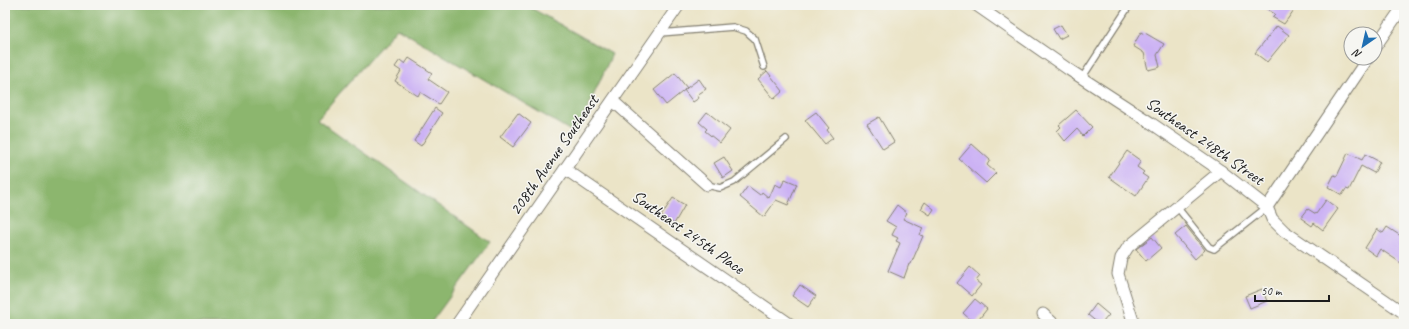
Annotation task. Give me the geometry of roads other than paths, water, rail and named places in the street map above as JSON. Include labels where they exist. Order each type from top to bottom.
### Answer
[{"type":"street","name":"208th Avenue Southeast","points":[[457,324],[679,5]]},
{"type":"street","name":"Southeast 248th Street","points":[[976,5],[1221,171],[1267,207],[1272,219],[1284,231],[1404,313]]},
{"type":"street","points":[[1383,35],[1404,5]]},
{"type":"street","points":[[1267,207],[1363,66]]},
{"type":"street","points":[[613,101],[707,185]]},
{"type":"street","name":"Southeast 245th Place","points":[[565,169],[790,324]]},
{"type":"street","points":[[1134,324],[1118,274],[1121,258],[1128,247],[1221,171]]},
{"type":"street","points":[[1044,314],[1054,324]]},
{"type":"lane","points":[[1082,78],[1129,6]]},
{"type":"lane","points":[[660,33],[733,27],[746,31],[755,40],[764,67]]},
{"type":"lane","points":[[707,185],[720,188],[734,182],[786,139]]},
{"type":"lane","points":[[1177,207],[1209,248],[1214,249],[1267,207]]}]
